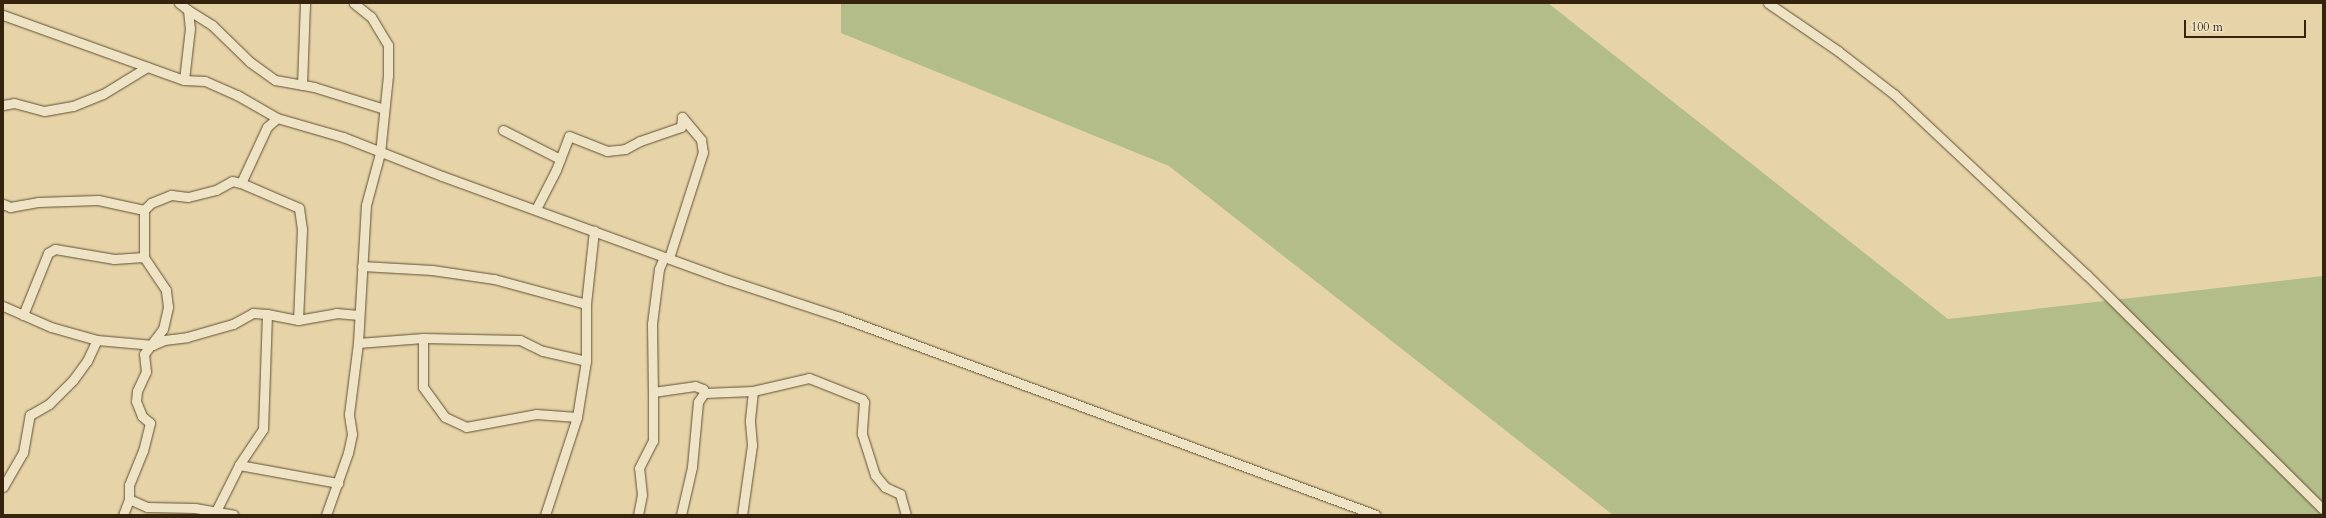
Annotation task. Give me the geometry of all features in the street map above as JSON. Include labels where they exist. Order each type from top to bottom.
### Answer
[{"type":"street","points":[[179,3],[212,25],[250,62],[274,80],[342,95],[384,109]]},
{"type":"street","points":[[302,85],[305,3]]},
{"type":"street","points":[[326,515],[348,453],[352,434],[350,414],[358,343],[366,205],[380,153],[388,75],[388,45],[371,17],[354,3]]},
{"type":"street","points":[[1768,3],[1838,51],[1895,95],[2087,275],[2323,509]]},
{"type":"street","points":[[184,80],[190,28],[188,10]]},
{"type":"street","points":[[3,15],[184,80],[205,81],[237,95],[276,118],[343,137],[380,153],[594,230],[667,258],[840,317],[1376,515]]},
{"type":"street","points":[[3,105],[14,103],[44,111],[73,106],[103,94],[147,67]]},
{"type":"street","points":[[536,209],[560,159],[569,136],[607,151],[625,150],[640,141],[681,127],[682,117],[701,140],[703,152],[667,258],[659,269],[652,324],[653,441],[639,468],[642,495],[638,515]]},
{"type":"street","points":[[241,183],[267,127],[276,118]]},
{"type":"street","points":[[503,130],[560,159]]},
{"type":"street","points":[[123,515],[129,499],[129,485],[143,451],[150,423],[142,416],[136,401],[137,391],[146,372],[144,354],[153,345],[163,329],[168,307],[166,290],[144,257],[144,210],[151,203],[172,195],[188,197],[216,190],[232,181],[241,183],[299,208],[302,229],[298,320]]},
{"type":"street","points":[[3,204],[10,208],[38,202],[98,200],[144,210]]},
{"type":"street","points":[[545,515],[577,416],[586,361],[586,304],[594,230]]},
{"type":"street","points":[[23,315],[48,253],[56,249],[114,259],[144,257]]},
{"type":"street","points":[[362,266],[432,270],[494,279],[586,304]]},
{"type":"street","points":[[3,306],[51,327],[97,340],[153,345],[164,340],[187,337],[233,324],[253,313],[298,320],[336,313],[359,315]]},
{"type":"street","points":[[215,513],[238,465],[263,429],[267,314]]},
{"type":"street","points":[[358,343],[423,338],[520,340],[544,351],[586,361]]},
{"type":"street","points":[[423,338],[423,387],[445,417],[466,427],[536,414],[577,416]]},
{"type":"street","points":[[3,487],[23,453],[30,415],[49,404],[73,380],[87,361],[97,340]]},
{"type":"street","points":[[704,393],[753,391],[809,378],[862,399],[864,402],[862,434],[875,475],[885,487],[900,494],[906,515]]},
{"type":"street","points":[[653,392],[695,386],[703,389],[704,393]]},
{"type":"street","points":[[742,515],[752,445],[750,422],[753,391]]},
{"type":"street","points":[[681,515],[692,467],[698,402],[704,393]]},
{"type":"street","points":[[238,465],[338,483]]},
{"type":"street","points":[[129,499],[147,507],[194,508],[215,513],[234,515]]},
{"type":"green space","points":[[841,3],[1548,3],[1948,319],[2323,276],[2323,515],[1613,515],[1169,166],[841,33]]}]
